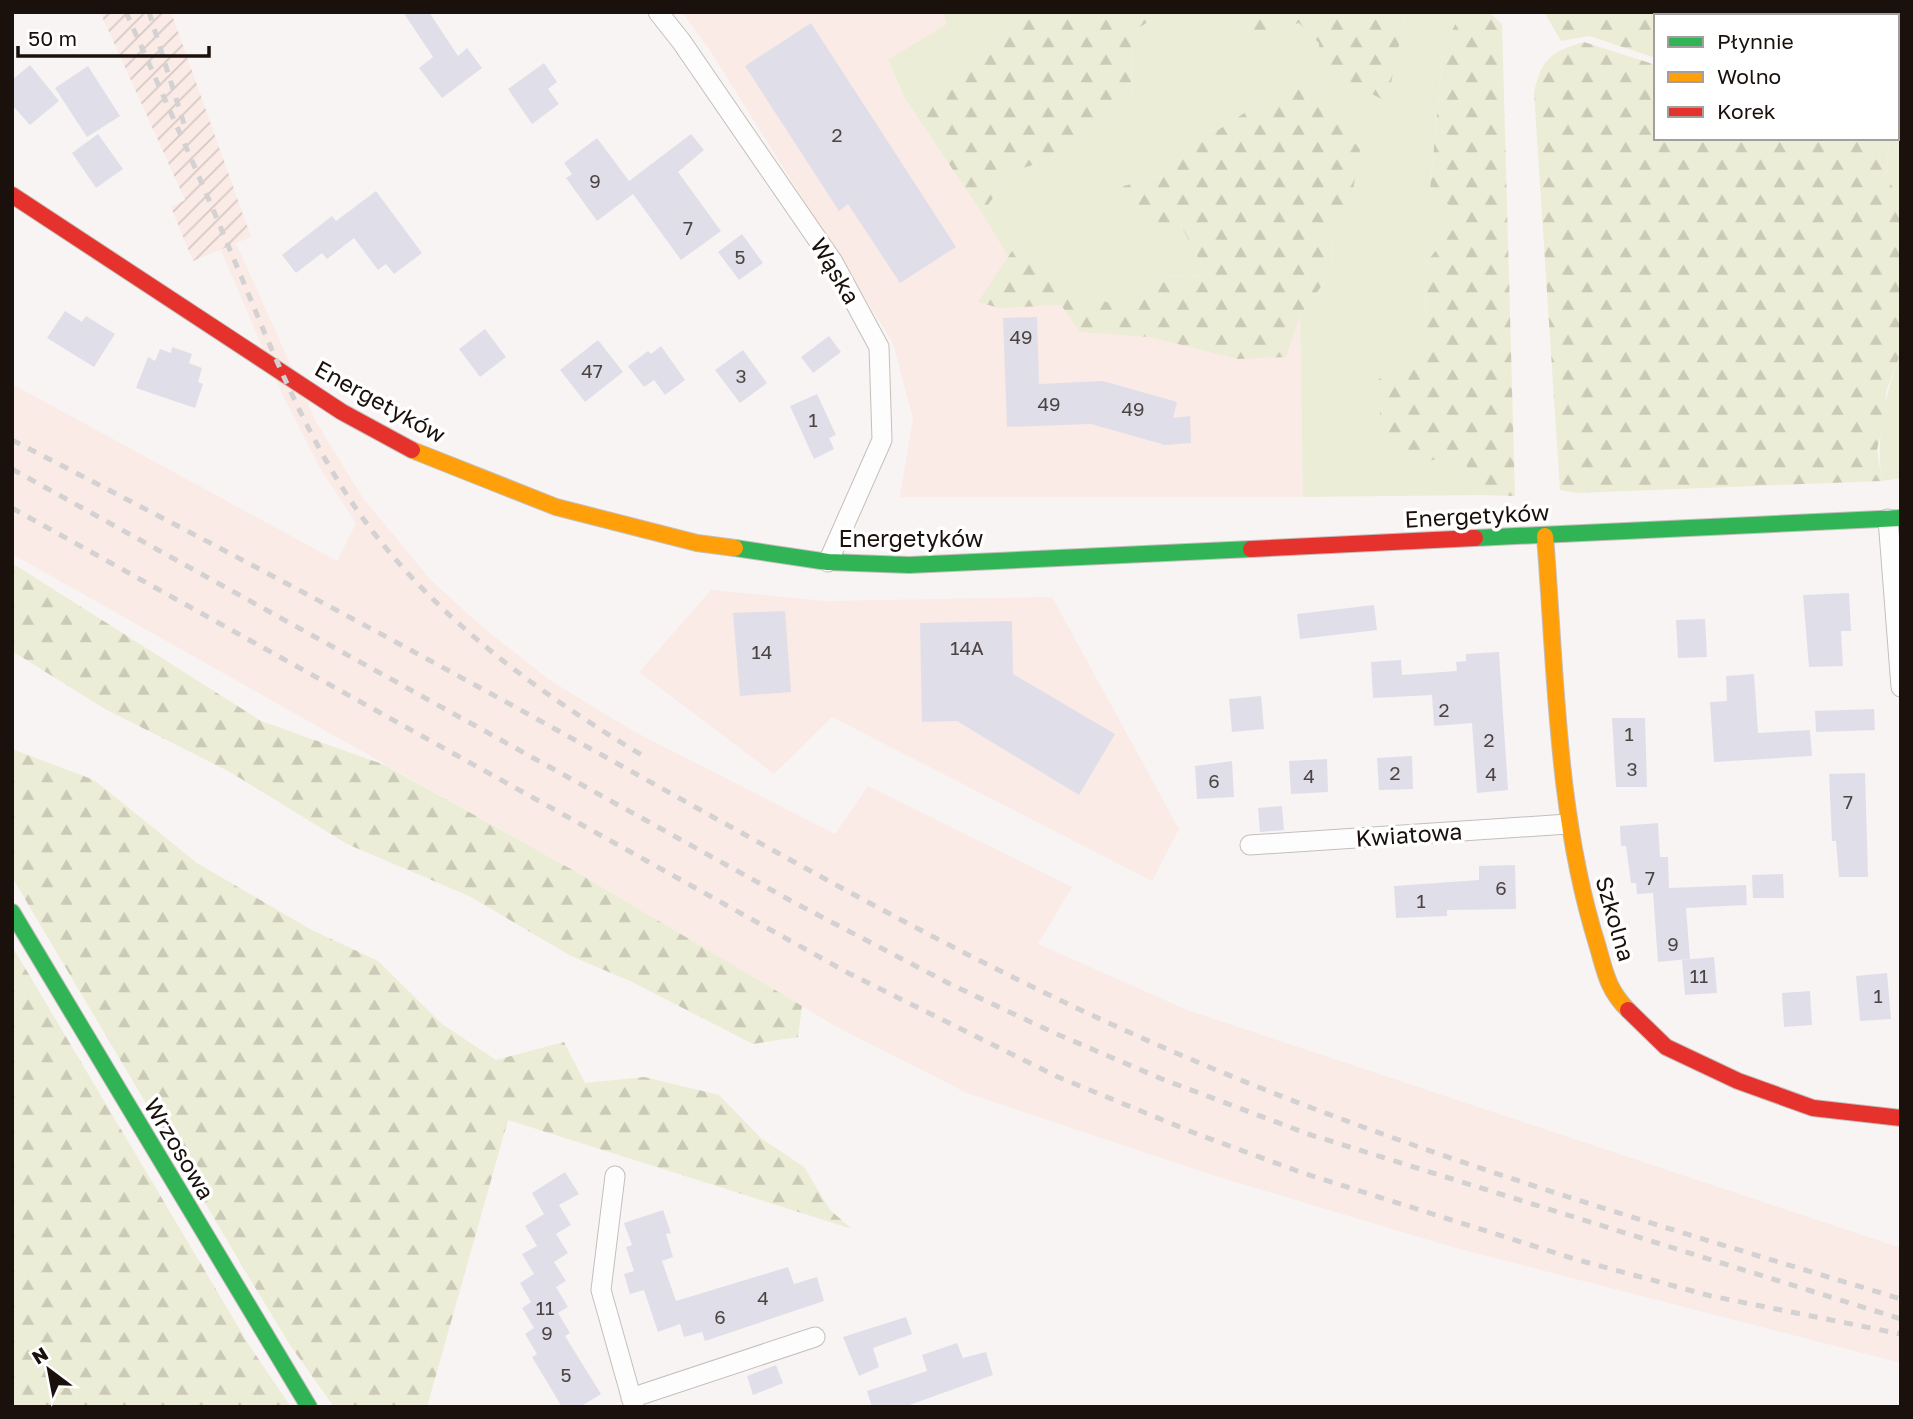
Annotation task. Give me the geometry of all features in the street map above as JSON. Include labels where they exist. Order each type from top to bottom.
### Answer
[{"type":"main road","name":"Energetyków","points":[[12,195],[342,412],[416,452],[556,507],[697,544],[828,562],[951,563],[1894,519]]},
{"type":"main road","name":"Szkolna","points":[[1545,536],[1567,824],[1586,909],[1613,995],[1639,1024],[1666,1047],[1738,1081],[1813,1108],[1901,1118]]},
{"type":"main road","name":"Wrzosowa","points":[[12,912],[309,1407]]},
{"type":"street","name":"Wąska","points":[[658,12],[681,41],[833,262],[878,347],[882,440],[828,562]]},
{"type":"street","points":[[1894,519],[1901,687]]},
{"type":"street","name":"Kwiatowa","points":[[1250,845],[1567,824]]},
{"type":"street","points":[[615,1176],[601,1290],[632,1402],[815,1337]]},
{"type":"shaded area","points":[[100,12],[171,12],[251,237],[193,261],[171,207],[185,200]]},
{"type":"shaded area","points":[[682,12],[943,12],[948,24],[888,61],[905,99],[1022,272],[1300,315],[1303,497],[900,497],[913,419],[893,343],[711,52]]},
{"type":"shaded area","points":[[236,243],[316,422],[363,498],[430,579],[480,625],[548,679],[633,731],[835,834],[868,786],[1072,887],[1038,944],[1187,1010],[1901,1248],[1901,1363],[1452,1247],[1209,1174],[967,1093],[835,1026],[578,873],[12,554],[12,384],[337,561],[356,523],[321,470],[283,396],[221,250]]},
{"type":"shaded area","points":[[711,590],[826,601],[1052,597],[1179,829],[1152,881],[832,717],[774,774],[639,672]]},
{"type":"green space","points":[[943,12],[1022,12],[985,54],[916,115],[905,99],[888,60],[947,24]]},
{"type":"green space","points":[[1022,12],[1164,12],[1132,32],[1131,101],[1050,160],[1013,171],[982,213],[916,115],[985,53]]},
{"type":"green space","points":[[1164,12],[1238,12],[1253,38],[1299,23],[1387,101],[1406,12],[1461,12],[1443,50],[1430,190],[1463,217],[1425,264],[1426,341],[1445,456],[1466,465],[1480,495],[1303,497],[1300,315],[1332,272],[1331,236],[1352,196],[1335,116],[1318,91],[1285,87],[1218,130],[1193,132],[1175,173],[1123,186],[1180,224],[1207,275],[1165,277],[1122,307],[1076,292],[1016,245],[1008,256],[982,213],[1013,171],[1050,160],[1131,101],[1132,32]]},
{"type":"green space","points":[[1238,12],[1406,12],[1387,102],[1320,66],[1319,43],[1299,23],[1253,38]]},
{"type":"green space","points":[[1461,12],[1489,12],[1502,24],[1515,496],[1480,495],[1466,465],[1445,456],[1405,469],[1382,434],[1377,381],[1426,341],[1425,264],[1463,217],[1430,190],[1443,50]]},
{"type":"green space","points":[[1544,12],[1901,12],[1899,64],[1899,14],[1654,14],[1654,57],[1589,36],[1561,41]]},
{"type":"green space","points":[[1584,42],[1654,64],[1654,140],[1889,140],[1886,178],[1901,198],[1901,352],[1886,392],[1884,419],[1877,450],[1882,481],[1577,493],[1560,490],[1534,93],[1544,64],[1563,49]]},
{"type":"green space","points":[[1899,70],[1901,198],[1886,178],[1889,140],[1899,140]]},
{"type":"green space","points":[[1285,87],[1318,91],[1360,150],[1352,196],[1331,236],[1332,272],[1300,315],[1286,357],[1238,359],[1149,337],[1080,332],[1061,305],[999,308],[978,302],[1016,245],[1076,292],[1122,307],[1165,277],[1207,275],[1180,224],[1138,223],[1123,186],[1175,173],[1193,132],[1218,130]]},
{"type":"green space","points":[[1901,352],[1901,478],[1882,481],[1880,448],[1883,416]]},
{"type":"green space","points":[[12,563],[261,721],[385,765],[578,873],[802,1006],[798,1037],[753,1044],[630,981],[571,956],[469,896],[347,844],[230,772],[105,709],[12,651]]},
{"type":"green space","points":[[12,749],[94,780],[197,863],[310,929],[378,961],[442,1024],[496,1060],[564,1042],[585,1083],[644,1077],[719,1095],[761,1138],[804,1167],[830,1210],[852,1229],[508,1120],[427,1407],[334,1407],[290,1345],[12,877]]},
{"type":"green space","points":[[12,946],[249,1345],[291,1407],[12,1407]]},
{"type":"building","points":[[403,12],[429,12],[458,56],[467,48],[482,68],[442,98],[419,68],[433,57]]},
{"type":"building","points":[[811,23],[956,247],[900,283],[848,204],[839,211],[745,66]]},
{"type":"building","points":[[544,63],[557,82],[548,89],[559,104],[532,124],[508,89]]},
{"type":"building","points":[[30,65],[59,101],[30,125],[12,105],[12,80]]},
{"type":"building","points":[[88,66],[120,116],[87,137],[55,88]]},
{"type":"building","points":[[98,134],[123,169],[96,188],[72,153]]},
{"type":"building","points":[[691,134],[704,150],[678,172],[721,231],[681,260],[633,194],[597,221],[566,178],[572,174],[564,163],[597,138],[629,181]]},
{"type":"building","points":[[376,191],[422,253],[394,274],[386,264],[378,270],[354,238],[327,259],[322,253],[296,273],[282,255],[332,216],[336,221]]},
{"type":"building","points":[[742,234],[763,263],[739,280],[718,252]]},
{"type":"building","points":[[65,311],[82,322],[86,316],[115,334],[94,367],[47,338]]},
{"type":"building","points":[[1037,317],[1039,384],[1103,381],[1177,402],[1173,418],[1190,416],[1191,443],[1165,445],[1091,424],[1007,427],[1003,318]]},
{"type":"building","points":[[485,329],[506,357],[480,377],[459,349]]},
{"type":"building","points":[[829,336],[841,352],[813,373],[801,357]]},
{"type":"building","points":[[598,340],[623,372],[585,402],[560,370]]},
{"type":"building","points":[[661,346],[685,380],[665,395],[654,380],[644,387],[628,366],[648,351],[651,354]]},
{"type":"building","points":[[172,347],[192,354],[189,363],[202,368],[198,382],[203,384],[195,408],[136,388],[148,357],[155,361],[160,349],[171,353]]},
{"type":"building","points":[[743,350],[767,383],[740,403],[715,370]]},
{"type":"building","points":[[817,394],[836,435],[829,438],[834,449],[814,459],[790,406]]},
{"type":"building","points":[[1849,593],[1851,631],[1841,631],[1843,666],[1809,667],[1803,595]]},
{"type":"building","points":[[1374,605],[1377,630],[1300,639],[1297,614]]},
{"type":"building","points":[[785,611],[791,692],[740,696],[733,613]]},
{"type":"building","points":[[1705,619],[1707,657],[1678,658],[1676,620]]},
{"type":"building","points":[[1012,621],[1013,674],[1115,734],[1079,795],[957,721],[922,722],[920,623]]},
{"type":"building","points":[[1499,652],[1508,790],[1477,793],[1472,723],[1434,726],[1432,695],[1373,698],[1371,662],[1401,660],[1402,675],[1457,671],[1456,662],[1466,661],[1466,654]]},
{"type":"building","points":[[1754,674],[1758,733],[1810,730],[1812,756],[1714,762],[1710,702],[1727,701],[1726,676]]},
{"type":"building","points":[[1261,696],[1264,729],[1232,732],[1229,699]]},
{"type":"building","points":[[1874,709],[1875,730],[1816,732],[1815,711]]},
{"type":"building","points":[[1612,718],[1645,718],[1647,787],[1616,787]]},
{"type":"building","points":[[1412,756],[1413,789],[1379,790],[1377,758]]},
{"type":"building","points":[[1327,759],[1328,792],[1291,794],[1289,761]]},
{"type":"building","points":[[1232,761],[1234,797],[1197,799],[1195,766]]},
{"type":"building","points":[[1865,773],[1868,877],[1839,877],[1836,841],[1832,841],[1829,774]]},
{"type":"building","points":[[1282,806],[1284,830],[1260,832],[1258,808]]},
{"type":"building","points":[[1658,823],[1660,857],[1668,857],[1669,888],[1746,885],[1747,905],[1686,908],[1690,959],[1658,962],[1653,893],[1637,894],[1636,883],[1631,883],[1626,846],[1621,846],[1620,826]]},
{"type":"building","points":[[1515,865],[1516,909],[1447,910],[1447,916],[1396,918],[1394,886],[1479,880],[1479,866]]},
{"type":"building","points":[[1783,874],[1784,898],[1753,898],[1752,875]]},
{"type":"building","points":[[1714,957],[1717,993],[1685,995],[1682,960]]},
{"type":"building","points":[[1887,973],[1891,1019],[1860,1021],[1856,976]]},
{"type":"building","points":[[1810,991],[1812,1025],[1784,1027],[1782,993]]},
{"type":"building","points":[[565,1172],[579,1194],[559,1205],[571,1225],[556,1234],[568,1253],[554,1262],[566,1281],[556,1287],[568,1307],[558,1313],[570,1333],[565,1336],[601,1394],[580,1407],[562,1407],[532,1357],[537,1354],[525,1334],[534,1328],[522,1308],[531,1302],[520,1283],[534,1274],[522,1254],[537,1246],[525,1226],[544,1214],[532,1193]]},
{"type":"building","points":[[663,1210],[671,1233],[666,1234],[673,1257],[662,1261],[676,1301],[788,1267],[794,1284],[817,1277],[824,1301],[705,1341],[702,1332],[684,1337],[680,1324],[658,1332],[644,1290],[630,1294],[624,1274],[634,1271],[626,1247],[632,1245],[624,1223]]},
{"type":"building","points":[[906,1317],[912,1334],[873,1348],[879,1367],[859,1376],[843,1337]]},
{"type":"building","points":[[957,1343],[963,1358],[986,1352],[993,1375],[904,1407],[872,1407],[867,1391],[927,1371],[922,1355]]},
{"type":"building","points":[[776,1365],[783,1383],[753,1395],[747,1376]]},
{"type":"railway","points":[[126,12],[292,396],[329,466],[350,499],[402,566],[464,629],[533,684],[645,757]]},
{"type":"railway","points":[[149,12],[184,124]]},
{"type":"railway","points":[[12,440],[365,625],[907,923],[1111,1024],[1207,1066],[1402,1141],[1601,1207],[1901,1299]]},
{"type":"railway","points":[[12,469],[795,903],[950,984],[1052,1032],[1162,1079],[1308,1134],[1901,1319]]},
{"type":"railway","points":[[12,508],[850,974],[1058,1077],[1197,1134],[1303,1173],[1578,1260],[1711,1296],[1901,1334]]},
{"type":"traffic: fast","points":[[1475,538],[1901,518]]},
{"type":"traffic: fast","points":[[735,548],[828,562],[909,565],[1251,549]]},
{"type":"traffic: fast","points":[[12,912],[309,1407]]},
{"type":"traffic: slow","points":[[412,450],[556,507],[697,543],[735,548]]},
{"type":"traffic: slow","points":[[1545,536],[1555,690],[1573,844],[1583,894],[1605,971],[1615,995],[1628,1010]]},
{"type":"traffic: jam","points":[[12,195],[342,412],[412,450]]},
{"type":"traffic: jam","points":[[1251,549],[1475,538]]},
{"type":"traffic: jam","points":[[1628,1010],[1666,1047],[1738,1081],[1813,1108],[1901,1118]]}]
